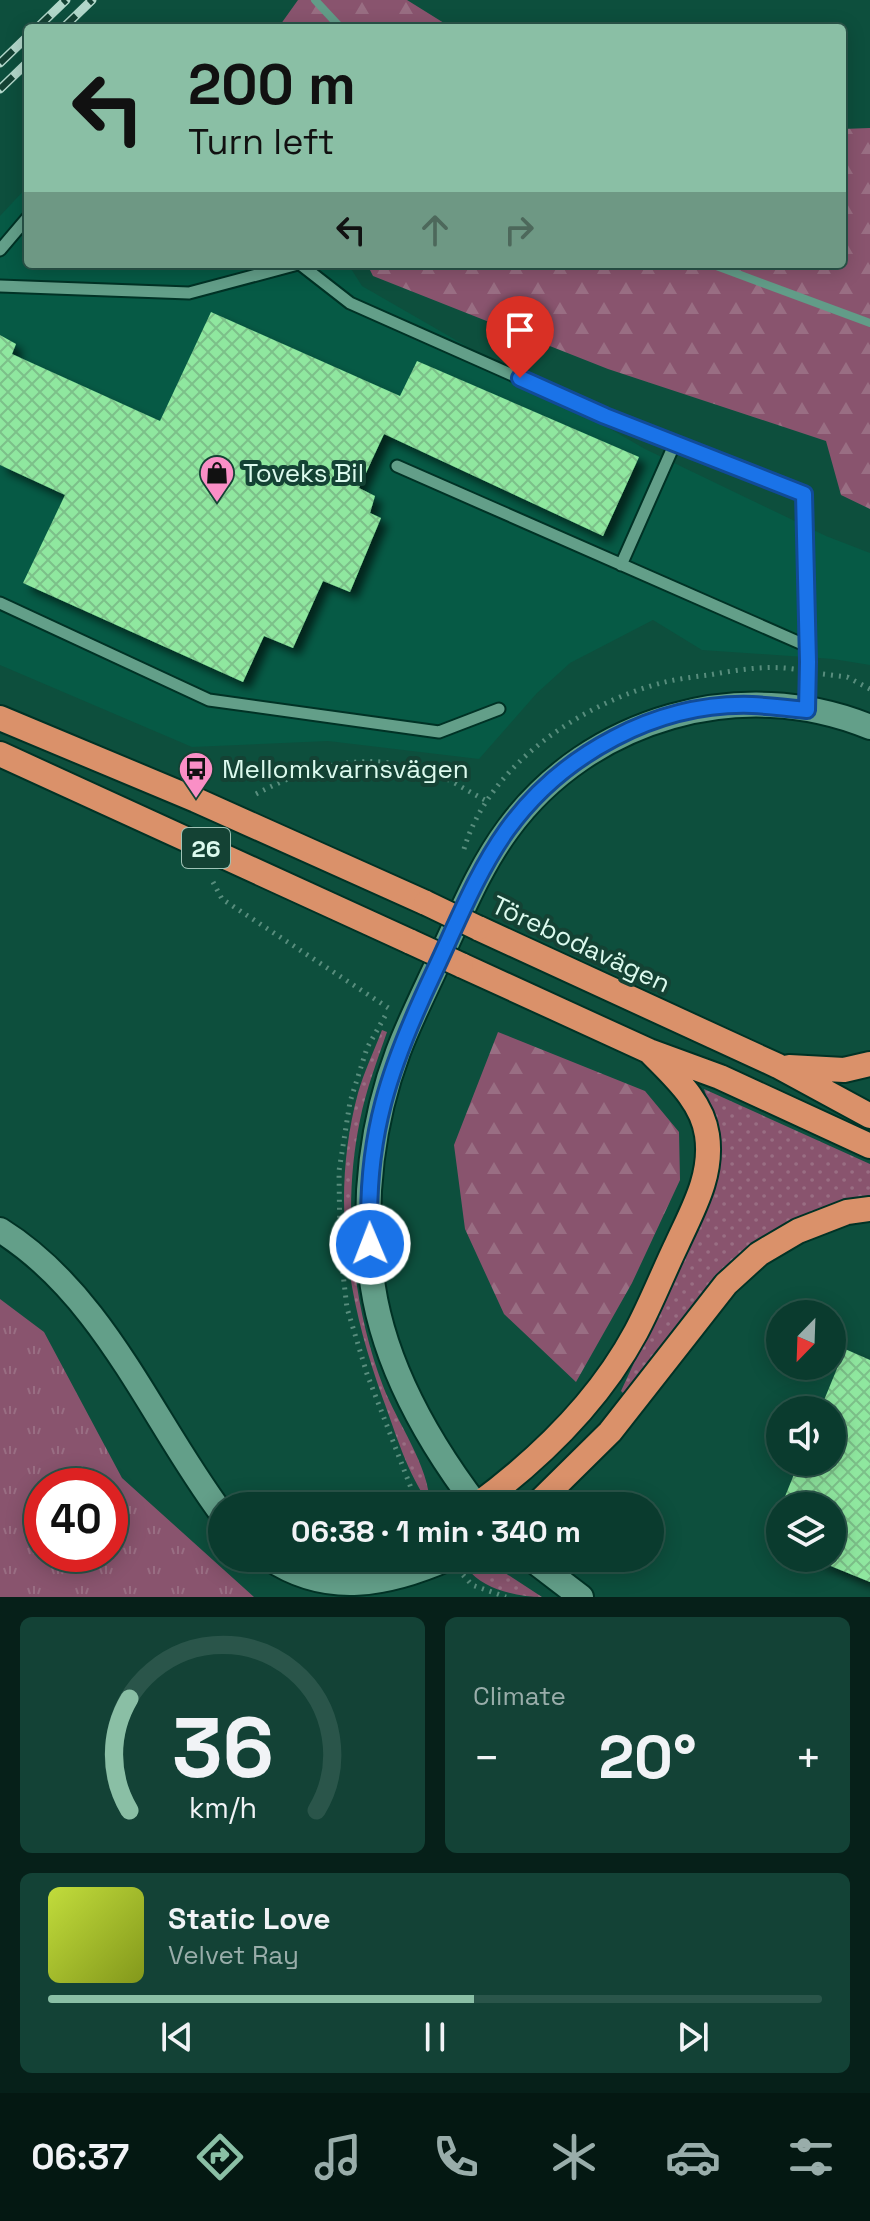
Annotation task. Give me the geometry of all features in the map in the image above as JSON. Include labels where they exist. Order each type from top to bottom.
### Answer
[{"type":"highway","name":"Törebodavägen","points":[[0,718],[196,800],[426,903],[778,1066],[870,1116]]},
{"type":"highway","name":"26","points":[[0,754],[649,1051],[720,1077],[870,1146]]},
{"type":"highway","points":[[493,1492],[578,1415],[616,1366],[636,1332],[698,1199],[708,1168],[707,1133],[698,1106],[649,1051]]},
{"type":"highway","points":[[778,1066],[844,1070],[870,1064]]},
{"type":"highway","points":[[549,1492],[610,1432],[726,1284],[759,1254],[798,1231],[847,1212],[870,1209]]},
{"type":"street","points":[[467,1492],[438,1452],[393,1360],[371,1274],[368,1213],[378,1116],[398,1052],[485,865],[507,830],[533,798],[562,770],[632,730],[702,709],[750,705],[843,716],[870,727]]},
{"type":"street","points":[[0,1230],[52,1270],[104,1333],[208,1495]]},
{"type":"street","points":[[291,1572],[322,1584],[349,1586],[372,1586],[425,1572]]},
{"type":"street","points":[[548,1572],[581,1597]]},
{"type":"lane","points":[[0,250],[24,222]]},
{"type":"lane","points":[[0,286],[189,293],[284,268]]},
{"type":"lane","points":[[304,268],[350,303],[605,416],[804,494],[807,710]]},
{"type":"lane","points":[[621,565],[675,443]]},
{"type":"lane","points":[[397,466],[807,646]]},
{"type":"lane","points":[[0,603],[209,700],[439,732],[499,709]]},
{"type":"path","points":[[256,794],[320,766],[354,761],[393,763],[437,775],[485,800]]},
{"type":"path","points":[[213,882],[222,899],[390,1009]]},
{"type":"path","points":[[461,1572],[472,1585],[506,1597]]},
{"type":"shaded area","points":[[24,190],[24,268],[351,268],[362,286],[645,449],[826,536],[870,553],[870,665],[833,659],[702,650],[653,620],[570,663],[537,693],[479,759],[328,741],[192,747],[0,665],[0,216]]},
{"type":"green space","points":[[298,0],[407,0],[446,24],[281,24]]},
{"type":"green space","points":[[870,128],[870,509],[841,495],[826,441],[608,369],[373,276],[369,268],[846,268],[846,129]]},
{"type":"green space","points":[[382,1030],[387,1032],[360,1120],[352,1186],[353,1254],[372,1355],[389,1400],[418,1460],[428,1492],[422,1492],[403,1453],[370,1362],[352,1286],[346,1248],[345,1171],[360,1085]]},
{"type":"green space","points":[[498,1032],[645,1091],[679,1132],[680,1180],[632,1283],[576,1382],[504,1314],[465,1229],[454,1145]]},
{"type":"green space","points":[[704,1089],[870,1164],[870,1196],[831,1205],[786,1225],[626,1396],[621,1391],[715,1188],[720,1167],[720,1137]]},
{"type":"green space","points":[[0,1299],[44,1332],[117,1468],[24,1468],[24,1572],[128,1572],[128,1483],[208,1556],[208,1572],[226,1572],[254,1597],[0,1597]]},
{"type":"green space","points":[[471,1572],[504,1572],[542,1597],[501,1590]]},
{"type":"building","name":"Toveks Bil","points":[[211,312],[400,396],[417,361],[639,457],[603,536],[384,434],[359,488],[375,496],[370,513],[381,518],[350,592],[323,581],[293,648],[264,636],[243,682],[23,583],[65,495],[0,465],[0,335],[16,344],[12,354],[160,421]]},
{"type":"building","points":[[846,1349],[870,1360],[870,1582],[845,1572],[846,1492],[787,1492],[793,1476],[846,1476],[846,1396],[826,1396],[832,1380],[846,1380]]},
{"type":"waterway","points":[[315,0],[337,24]]},
{"type":"waterway","points":[[722,268],[870,323]]},
{"type":"railway","points":[[41,24],[66,0]]},
{"type":"railway","points":[[67,24],[92,0]]},
{"type":"railway","points":[[0,63],[24,40]]},
{"type":"railway","points":[[0,89],[24,66]]},
{"type":"place","name":"Toveks Bil","points":[[217,504]]},
{"type":"place","name":"Mellomkvarnsvägen","points":[[196,800]]},
{"type":"route","points":[[370,1244],[368,1213],[378,1116],[398,1052],[485,865],[507,830],[533,798],[562,770],[598,747],[632,730],[667,718],[702,709],[750,705],[807,710],[804,494],[605,416],[520,378]]}]
